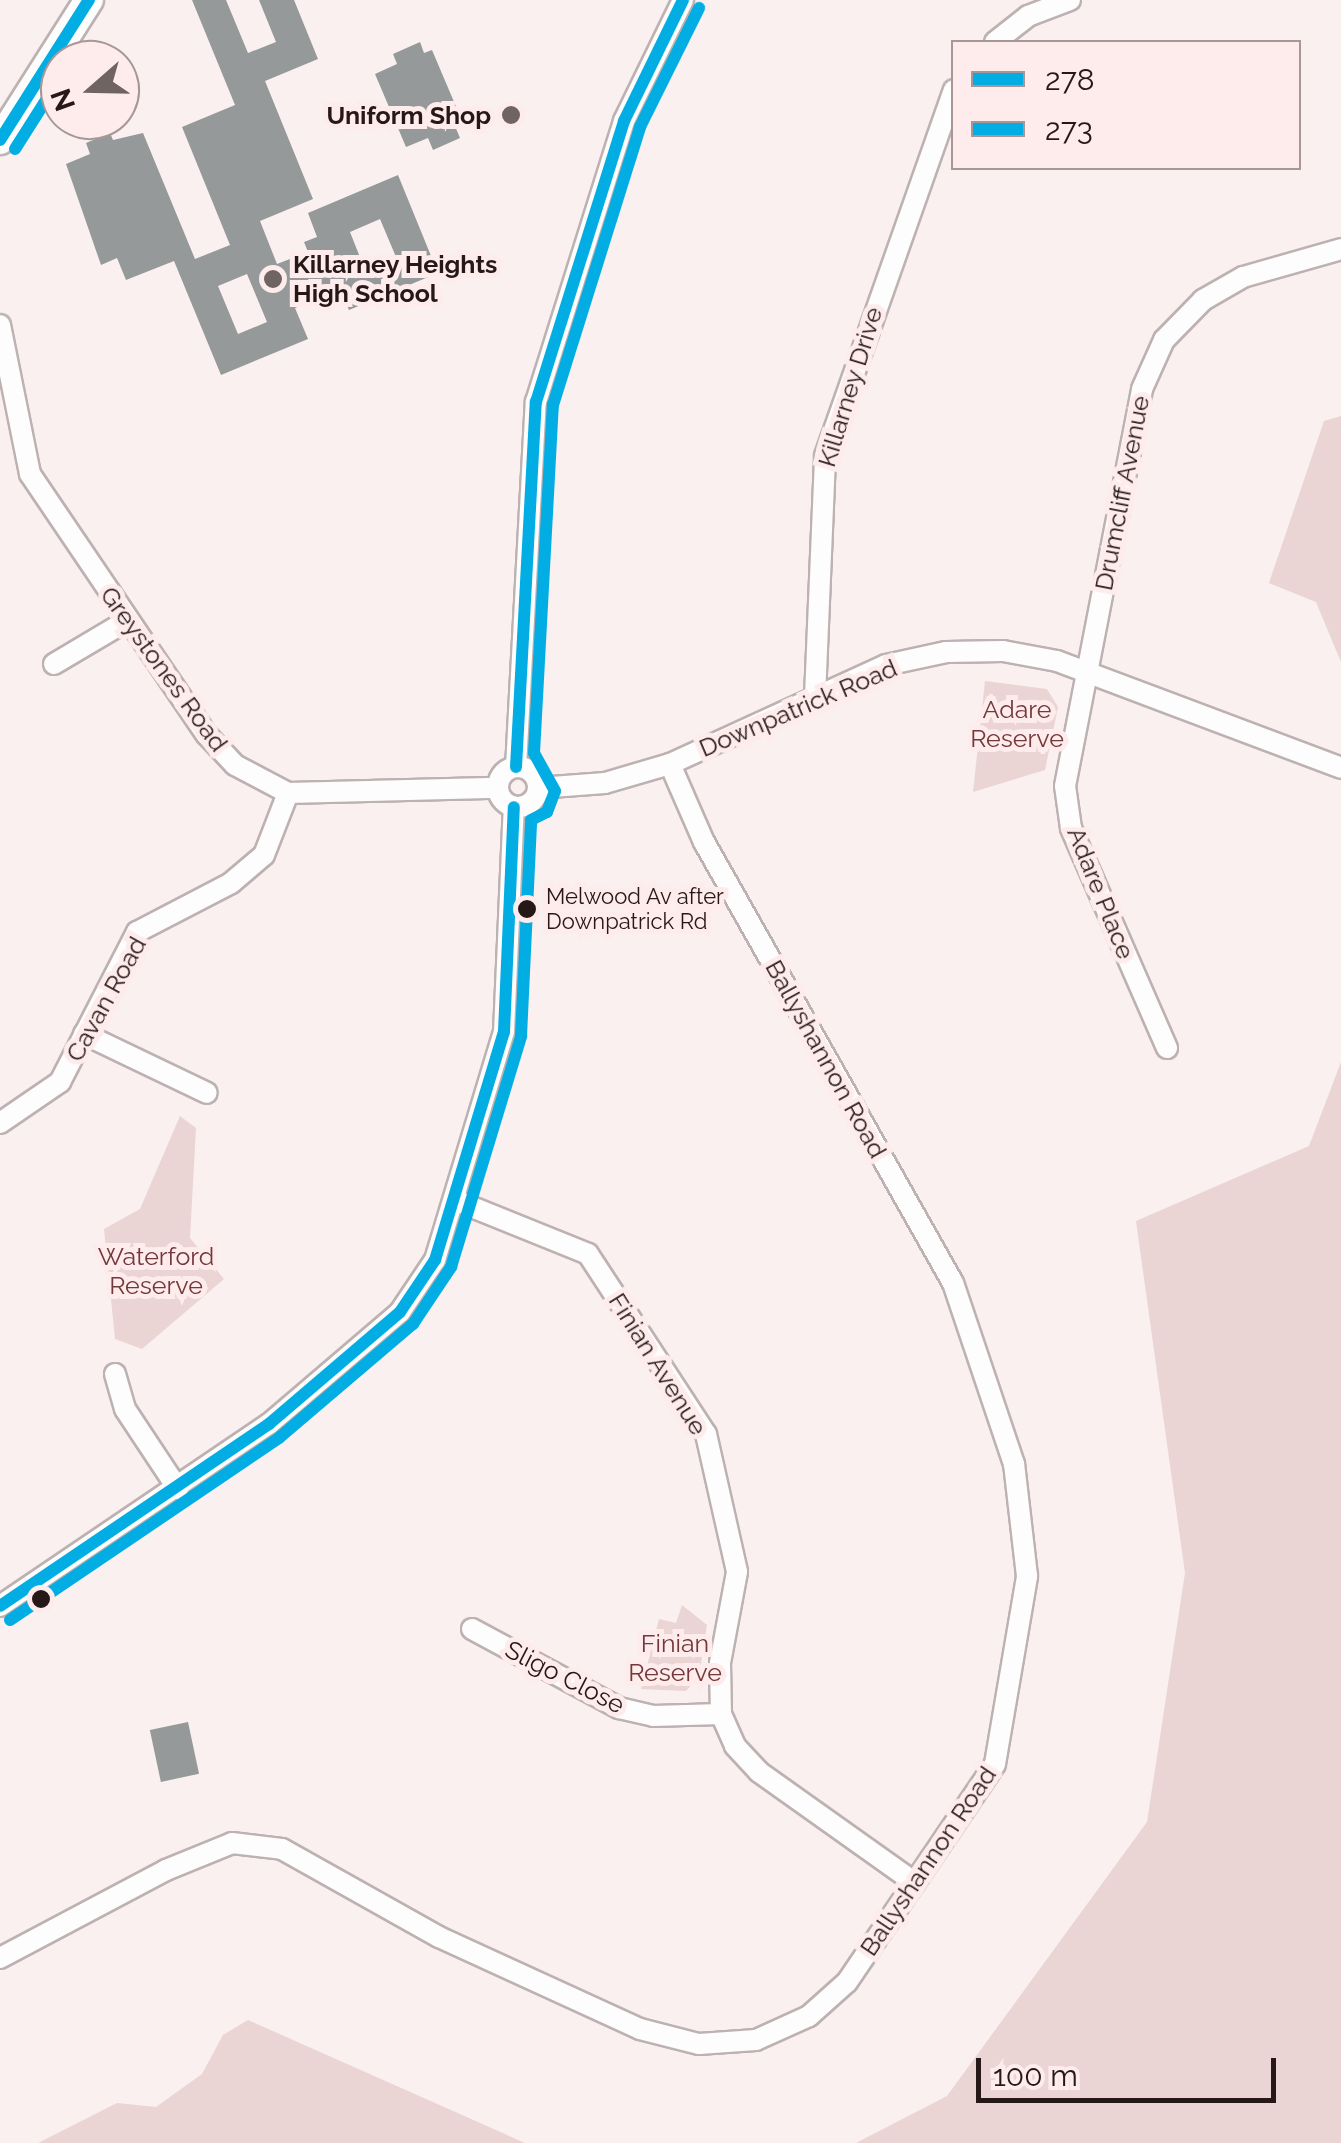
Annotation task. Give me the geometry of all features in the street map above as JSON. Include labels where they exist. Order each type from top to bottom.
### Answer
[{"type":"street","points":[[0,140],[89,0]]},
{"type":"street","points":[[516,767],[536,402],[624,121],[683,0]]},
{"type":"street","points":[[998,40],[1028,16],[1070,0]]},
{"type":"street","name":"Killarney Drive","points":[[815,698],[825,456],[951,99]]},
{"type":"street","name":"Drumcliff Avenue","points":[[1087,673],[1142,389],[1164,340],[1202,300],[1243,277],[1341,249]]},
{"type":"street","name":"Greystones Road","points":[[0,325],[30,474],[207,735],[235,765],[288,793],[498,788]]},
{"type":"street","points":[[54,664],[128,620]]},
{"type":"street","name":"Downpatrick Road","points":[[538,788],[604,782],[670,764],[886,666],[946,652],[1003,651],[1087,673],[1341,768]]},
{"type":"street","name":"Adare Place","points":[[1087,673],[1066,786],[1071,828],[1167,1048]]},
{"type":"street","name":"Ballyshannon Road","points":[[0,1958],[166,1870],[232,1843],[282,1848],[439,1937],[640,2029],[699,2044],[756,2040],[809,2016],[847,1982],[995,1764],[1026,1576],[1014,1464],[952,1284],[704,842],[670,764]]},
{"type":"street","points":[[0,1606],[270,1424],[400,1312],[434,1260],[458,1201],[504,1032],[514,807],[498,788],[504,772],[516,767],[529,770],[538,788],[533,801],[514,807]]},
{"type":"street","name":"Cavan Road","points":[[0,1123],[60,1082],[138,932],[231,883],[264,854],[288,793]]},
{"type":"street","points":[[84,1034],[207,1093]]},
{"type":"street","name":"Finian Avenue","points":[[458,1201],[588,1254],[706,1434],[737,1572],[720,1663],[721,1714],[736,1746],[759,1772],[914,1883]]},
{"type":"street","points":[[115,1374],[124,1410],[178,1489]]},
{"type":"street","name":"Sligo Close","points":[[472,1629],[619,1708],[653,1716],[721,1714]]},
{"type":"green space","points":[[1341,416],[1341,662],[1316,602],[1269,583],[1324,421]]},
{"type":"green space","name":"Adare Reserve","points":[[985,681],[1047,689],[1058,707],[1045,770],[973,792]]},
{"type":"green space","points":[[1341,1062],[1341,2143],[856,2143],[947,2096],[1147,1822],[1185,1573],[1136,1221],[1309,1146]]},
{"type":"green space","name":"Waterford Reserve","points":[[180,1116],[196,1128],[190,1238],[224,1279],[142,1349],[115,1339],[104,1229],[140,1209]]},
{"type":"green space","name":"Finian Reserve","points":[[682,1605],[707,1625],[699,1677],[686,1691],[641,1689],[659,1619],[676,1623]]},
{"type":"green space","points":[[248,2020],[525,2143],[38,2143],[117,2103],[156,2107],[202,2074],[223,2035]]},
{"type":"building","points":[[192,0],[226,0],[248,53],[276,42],[259,0],[294,0],[318,59],[265,81],[313,199],[260,221],[277,264],[308,252],[304,242],[317,237],[308,213],[398,175],[438,273],[349,310],[344,299],[331,305],[327,295],[295,308],[308,339],[221,375],[174,261],[126,280],[117,258],[101,265],[66,164],[90,154],[86,143],[93,140],[140,140],[143,133],[195,259],[230,245],[182,127],[235,105]],"holes":[[[380,219],[396,257],[365,270],[350,232]],[[247,274],[267,322],[238,334],[218,286]]]},
{"type":"building","points":[[420,42],[424,53],[432,50],[463,123],[455,126],[460,138],[433,150],[428,138],[406,147],[375,74],[397,64],[393,54]]},
{"type":"building","points":[[188,1722],[199,1774],[161,1782],[150,1730]]},
{"type":"transit line","name":"278","points":[[0,140],[89,0]]},
{"type":"transit line","name":"278","points":[[516,767],[536,402],[624,121],[683,0]]},
{"type":"transit line","name":"273","points":[[10,1620],[280,1437],[413,1324],[451,1267],[521,1036],[531,820],[547,812],[555,791],[534,753],[553,405],[640,127],[699,8]]},
{"type":"transit line","name":"273","points":[[15,149],[40,110]]},
{"type":"transit line","name":"278","points":[[0,1606],[269,1424],[400,1312],[435,1260],[504,1032],[514,807]]},
{"type":"place","name":"Uniform Shop","points":[[511,115]]},
{"type":"place","name":"Killarney Heights High School","points":[[273,279]]},
{"type":"place","name":"Melwood Av after Downpatrick Rd","points":[[527,909]]}]
